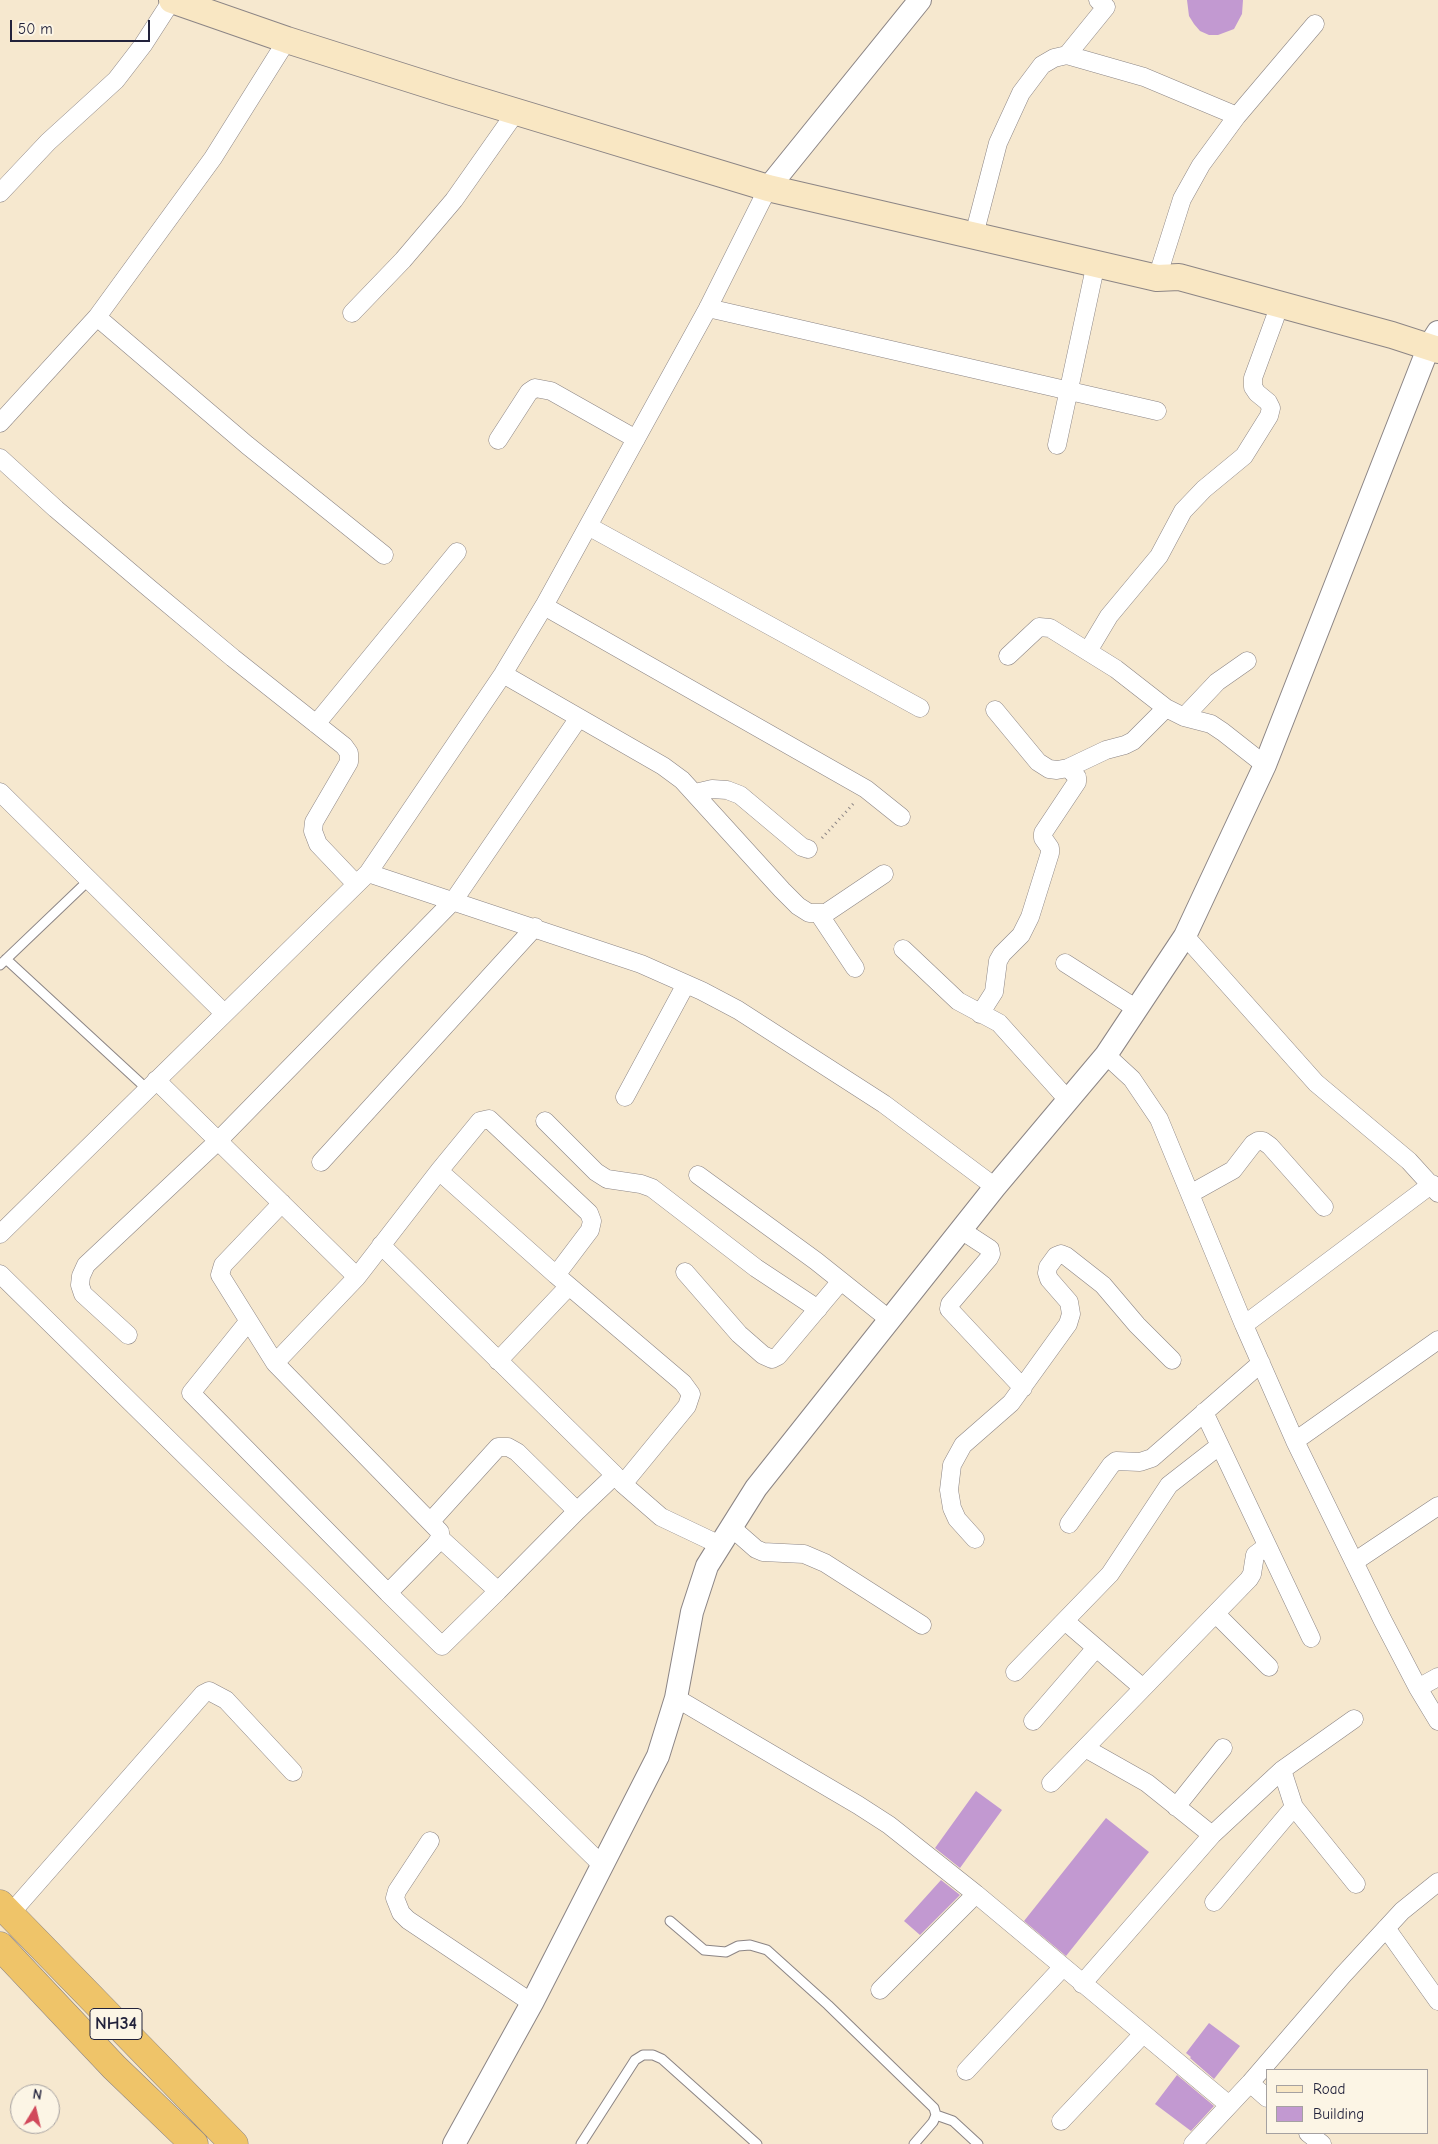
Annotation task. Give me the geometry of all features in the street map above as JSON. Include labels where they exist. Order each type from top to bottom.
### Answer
[{"type":"highway","name":"NH34","points":[[5,1909],[234,2144]]},
{"type":"highway","name":"NH34","points":[[0,1946],[114,2067],[194,2144]]},
{"type":"highway","points":[[28,1976],[49,1955]]},
{"type":"highway","points":[[62,2012],[83,1990]]},
{"type":"main road","points":[[172,0],[287,40],[768,188],[1157,278],[1179,277],[1433,352]]},
{"type":"main road","points":[[1157,278],[1173,292],[1275,318],[1433,352]]},
{"type":"street","points":[[0,193],[48,142],[116,80],[143,45],[172,0]]},
{"type":"street","points":[[0,1234],[362,878],[503,674],[544,606],[708,308],[768,188],[920,0]]},
{"type":"street","points":[[1067,55],[1106,2]]},
{"type":"street","points":[[1157,278],[1182,199],[1201,165],[1236,116],[1315,24]]},
{"type":"street","points":[[0,423],[97,317],[213,158],[287,40]]},
{"type":"street","points":[[974,235],[998,143],[1021,93],[1042,65],[1054,58],[1067,55],[1144,77],[1236,116]]},
{"type":"street","points":[[352,313],[403,260],[454,200],[516,112]]},
{"type":"street","points":[[1057,445],[1096,263]]},
{"type":"street","points":[[708,308],[1157,411]]},
{"type":"street","points":[[97,317],[247,445],[384,555]]},
{"type":"street","points":[[1088,651],[1109,616],[1159,556],[1183,512],[1204,489],[1244,456],[1269,416],[1271,408],[1268,402],[1253,387],[1253,378],[1275,318]]},
{"type":"street","points":[[454,2144],[532,2003],[658,1756],[676,1698],[692,1612],[707,1566],[756,1488],[995,1187],[1106,1055],[1185,936],[1265,765],[1433,352]]},
{"type":"street","points":[[498,440],[529,392],[535,388],[551,391],[636,439]]},
{"type":"street","points":[[0,458],[56,509],[149,588],[349,752],[349,762],[314,822],[313,831],[318,844],[362,878],[454,900],[642,964],[686,984],[738,1010],[884,1104],[995,1187]]},
{"type":"street","points":[[588,526],[920,708]]},
{"type":"street","points":[[316,724],[457,552]]},
{"type":"street","points":[[544,606],[866,789],[901,817]]},
{"type":"street","points":[[1008,656],[1040,627],[1050,628],[1136,683],[1166,708],[1184,717],[1210,724],[1265,765]]},
{"type":"street","points":[[1184,717],[1217,682],[1246,661]]},
{"type":"street","points":[[503,674],[578,719],[663,766],[682,780],[798,906],[809,913],[826,913],[884,874]]},
{"type":"street","points":[[994,710],[1038,762],[1057,770],[1068,768],[1100,752],[1125,745],[1166,708]]},
{"type":"street","points":[[128,1335],[83,1294],[80,1284],[86,1265],[218,1141],[454,900],[578,719]]},
{"type":"street","points":[[980,1014],[994,992],[998,961],[1002,954],[1021,935],[1030,917],[1050,853],[1050,848],[1042,833],[1077,782],[1077,777],[1068,768]]},
{"type":"street","points":[[695,793],[712,788],[726,790],[740,796],[802,847],[808,849]]},
{"type":"street","points":[[0,792],[224,1013]]},
{"type":"street","points":[[819,914],[855,968]]},
{"type":"street","points":[[321,1162],[535,927]]},
{"type":"street","points":[[1185,936],[1316,1083],[1409,1161],[1435,1189],[1244,1325]]},
{"type":"street","points":[[903,949],[946,990],[980,1014],[999,1023],[1068,1100]]},
{"type":"street","points":[[1065,963],[1137,1009]]},
{"type":"street","points":[[624,1097],[686,984]]},
{"type":"street","points":[[1106,1055],[1132,1079],[1154,1112],[1295,1441],[1418,1688],[1438,1721]]},
{"type":"street","points":[[151,1084],[218,1141],[357,1277]]},
{"type":"street","points":[[275,1363],[357,1277],[439,1171],[480,1122],[489,1119],[589,1213],[592,1221],[590,1230],[562,1280],[498,1361]]},
{"type":"street","points":[[545,1121],[596,1172],[607,1178],[641,1184],[652,1188],[756,1268],[818,1310]]},
{"type":"street","points":[[1190,1194],[1233,1170],[1253,1144],[1263,1141],[1270,1146],[1324,1207]]},
{"type":"street","points":[[248,1322],[191,1393],[442,1646],[577,1511],[618,1479],[687,1406],[691,1394],[683,1383],[562,1280],[439,1171]]},
{"type":"street","points":[[698,1175],[841,1281],[890,1320]]},
{"type":"street","points":[[282,1203],[220,1270],[220,1275],[275,1363],[440,1532],[440,1538],[388,1593]]},
{"type":"street","points":[[961,1230],[990,1248],[991,1254],[950,1304],[949,1309],[1023,1388]]},
{"type":"street","points":[[381,1245],[618,1479],[661,1517],[726,1536],[763,1552],[804,1554],[825,1563],[922,1625]]},
{"type":"street","points":[[975,1539],[957,1519],[952,1508],[949,1490],[952,1465],[963,1445],[999,1416],[1023,1388],[1068,1324],[1071,1314],[1069,1302],[1049,1279],[1047,1273],[1048,1267],[1056,1256],[1061,1254],[1066,1256],[1103,1285],[1137,1325],[1172,1360]]},
{"type":"street","points":[[685,1272],[739,1334],[768,1358],[778,1356],[841,1281]]},
{"type":"street","points":[[0,1274],[602,1865]]},
{"type":"street","points":[[1295,1441],[1438,1340]]},
{"type":"street","points":[[1069,1524],[1110,1465],[1116,1461],[1140,1462],[1152,1458],[1261,1363]]},
{"type":"street","points":[[1204,1412],[1311,1638]]},
{"type":"street","points":[[431,1521],[498,1447],[508,1446],[517,1452],[577,1511]]},
{"type":"street","points":[[1015,1672],[1110,1574],[1169,1485],[1220,1446]]},
{"type":"street","points":[[1354,1562],[1438,1506]]},
{"type":"street","points":[[440,1538],[498,1590]]},
{"type":"street","points":[[1051,1783],[1249,1579],[1256,1555],[1267,1546]]},
{"type":"street","points":[[1216,1614],[1269,1667]]},
{"type":"street","points":[[1065,1621],[1143,1688]]},
{"type":"street","points":[[1033,1721],[1096,1648]]},
{"type":"street","points":[[1418,1688],[1438,1677]]},
{"type":"street","points":[[5,1909],[203,1694],[209,1692],[226,1700],[293,1772]]},
{"type":"street","points":[[676,1698],[889,1825],[976,1894],[1062,1968],[1229,2105]]},
{"type":"street","points":[[1082,1984],[1212,1836],[1282,1770],[1354,1719]]},
{"type":"street","points":[[1085,1748],[1147,1783],[1212,1836]]},
{"type":"street","points":[[1176,1807],[1223,1748]]},
{"type":"street","points":[[1282,1770],[1294,1807],[1356,1884]]},
{"type":"street","points":[[1214,1902],[1294,1807]]},
{"type":"street","points":[[430,1841],[397,1891],[395,1898],[401,1913],[408,1920],[532,2003]]},
{"type":"street","points":[[1192,2144],[1250,2083],[1402,1910],[1438,1882]]},
{"type":"street","points":[[880,1990],[976,1894]]},
{"type":"street","points":[[1386,1928],[1438,2001]]},
{"type":"street","points":[[966,2070],[1062,1968]]},
{"type":"street","points":[[1061,2120],[1143,2034]]},
{"type":"street","points":[[1250,2083],[1266,2097]]},
{"type":"street","points":[[1309,2134],[1322,2144]]},
{"type":"lane","points":[[90,880],[3,962],[151,1084]]},
{"type":"lane","points":[[670,1921],[704,1950],[726,1952],[738,1946],[750,1945],[767,1950],[828,2005],[934,2108],[936,2115],[933,2122],[914,2144]]},
{"type":"lane","points":[[581,2144],[635,2060],[644,2055],[652,2055],[662,2059],[757,2144]]},
{"type":"lane","points":[[936,2115],[953,2121],[978,2144]]},
{"type":"path","points":[[808,849],[814,847],[866,789]]},
{"type":"building","points":[[1187,0],[1243,0],[1242,14],[1234,29],[1218,35],[1209,35],[1200,31],[1194,24],[1189,16]]},
{"type":"building","points":[[976,1791],[1002,1810],[960,1868],[935,1848]]},
{"type":"building","points":[[1106,1818],[1149,1852],[1066,1956],[1024,1921]]},
{"type":"building","points":[[941,1880],[960,1895],[920,1935],[904,1921]]},
{"type":"building","points":[[1209,2023],[1240,2046],[1214,2079],[1186,2053]]},
{"type":"building","points":[[1177,2075],[1214,2106],[1191,2131],[1155,2104]]}]
